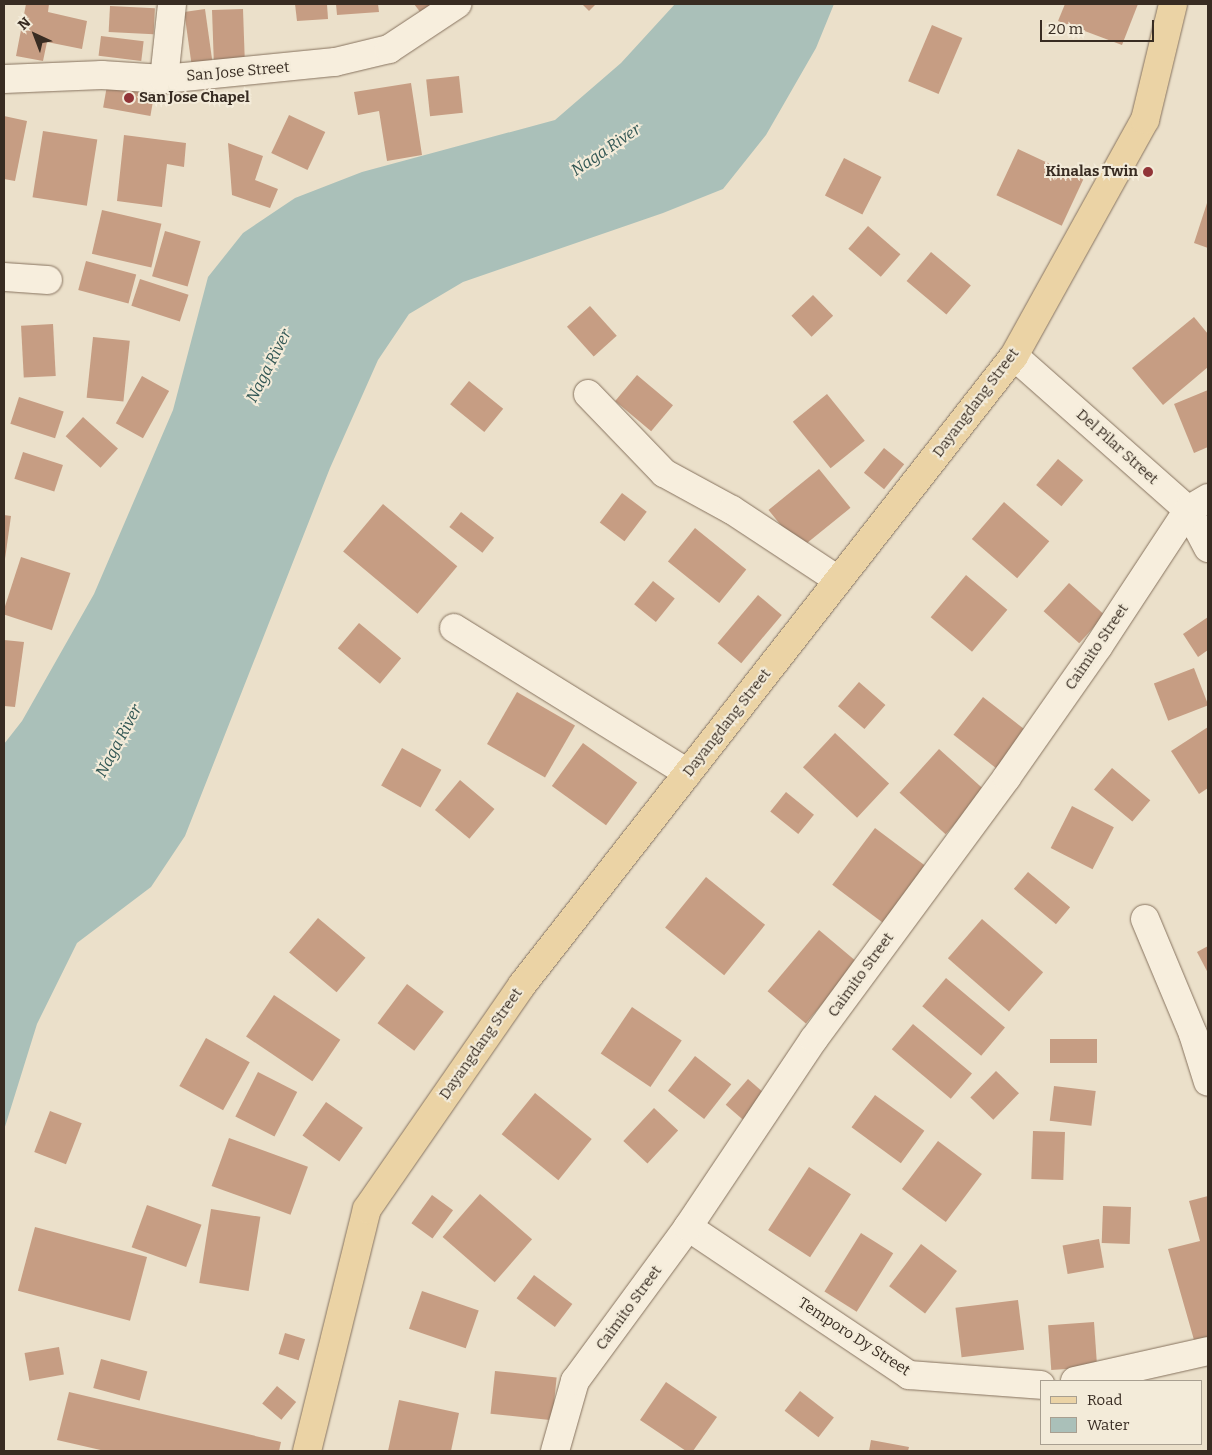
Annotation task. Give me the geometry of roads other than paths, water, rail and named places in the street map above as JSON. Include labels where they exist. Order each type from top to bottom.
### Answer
[{"type":"main road","name":"Dayangdang Street","points":[[308,1451],[366,1209],[522,986],[1014,356],[1145,120],[1173,4]]},
{"type":"street","points":[[164,79],[172,4]]},
{"type":"street","name":"San Jose Street","points":[[4,79],[102,75],[164,79],[335,62],[389,49],[457,4]]},
{"type":"street","points":[[4,277],[48,280]]},
{"type":"street","name":"Del Pilar Street","points":[[1014,356],[1198,504],[1208,548]]},
{"type":"street","points":[[588,394],[664,473],[732,510],[838,580]]},
{"type":"street","name":"Caimito Street","points":[[555,1451],[575,1382],[688,1227],[814,1039],[1098,647],[1198,504]]},
{"type":"street","points":[[454,628],[688,773]]},
{"type":"street","points":[[1144,919],[1193,1034],[1208,1082]]},
{"type":"street","name":"Temporo Dy Street","points":[[688,1227],[909,1375],[1040,1385]]},
{"type":"street","points":[[1079,1380],[1208,1351]]},
{"type":"water","name":"Naga River","points":[[675,4],[834,4],[816,48],[766,135],[723,189],[663,213],[463,282],[409,314],[378,360],[330,468],[185,836],[151,887],[77,943],[37,1024],[4,1130],[4,744],[22,721],[94,594],[173,410],[208,277],[243,233],[295,198],[362,172],[555,120],[621,63]]},
{"type":"place","name":"San Jose Chapel","points":[[129,98]]},
{"type":"place","name":"Kinalas Twin","points":[[1148,172]]}]
